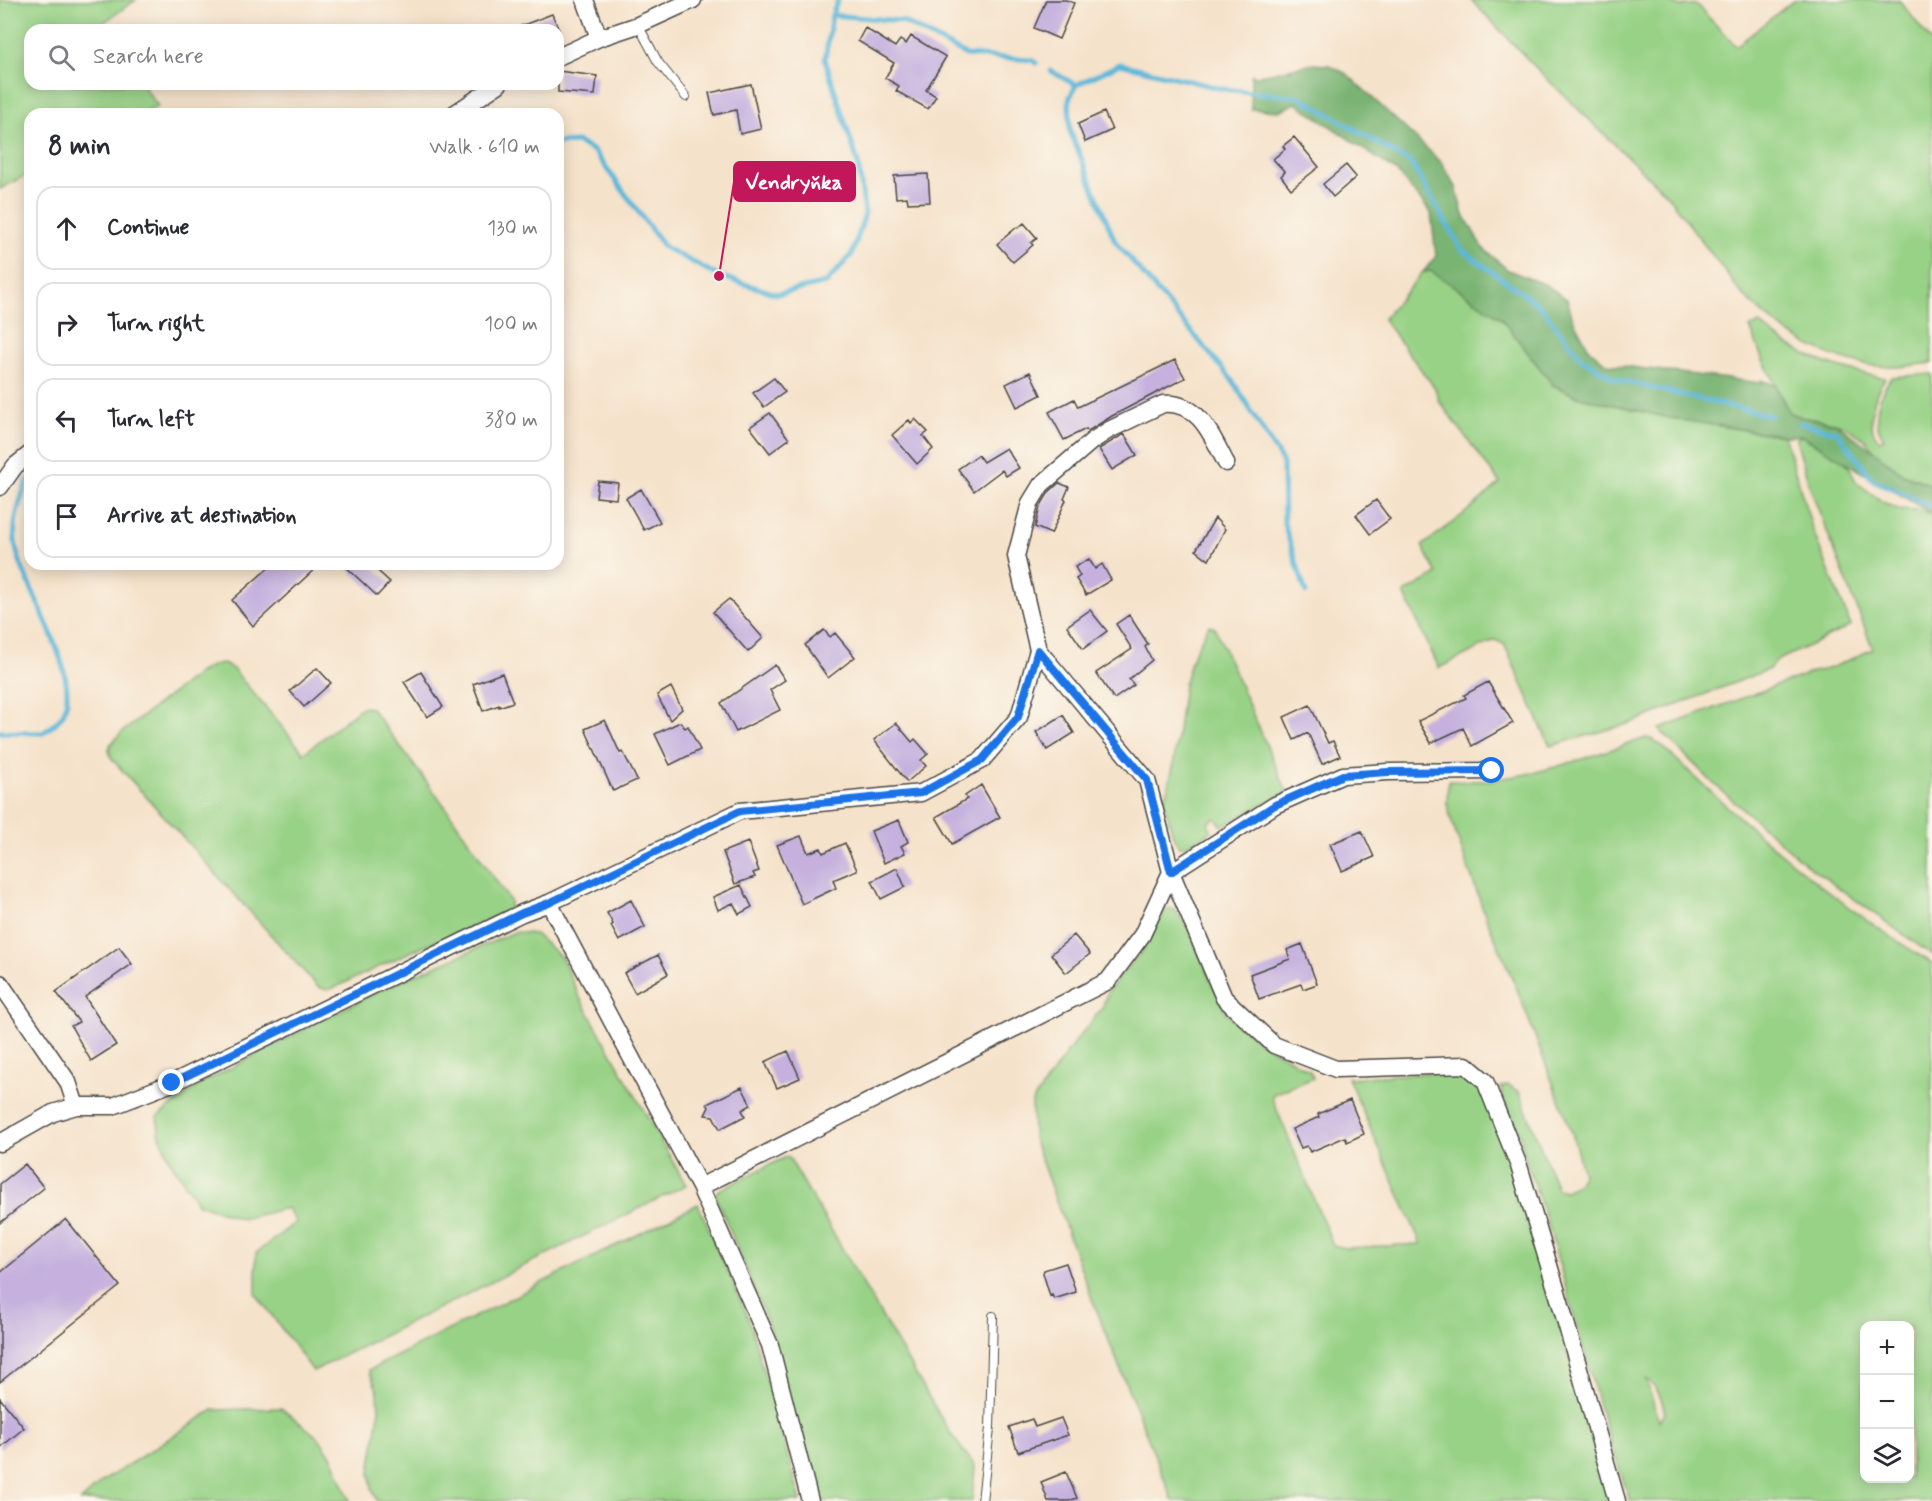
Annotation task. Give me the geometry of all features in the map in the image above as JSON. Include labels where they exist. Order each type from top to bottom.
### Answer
[{"type":"street","points":[[585,0],[600,38]]},
{"type":"street","points":[[564,54],[693,0]]},
{"type":"street","points":[[463,108],[490,90]]},
{"type":"street","points":[[1226,463],[1207,427],[1196,414],[1184,406],[1172,403],[1163,404],[1109,430],[1092,441],[1041,485],[1030,503],[1016,556],[1038,650],[1147,780],[1171,872],[1224,998],[1274,1045],[1336,1069],[1466,1065],[1485,1082],[1519,1166],[1617,1501]]},
{"type":"street","points":[[0,487],[15,466],[24,459]]},
{"type":"street","points":[[0,1143],[52,1113],[76,1106],[113,1106],[172,1083],[522,913],[549,903],[740,811],[921,793],[982,760],[1018,717],[1038,650]]},
{"type":"street","points":[[700,1187],[1108,981],[1142,935],[1171,872],[1275,805],[1343,775],[1492,771]]},
{"type":"street","points":[[549,903],[700,1187],[770,1345],[810,1501]]},
{"type":"street","points":[[0,982],[69,1082],[76,1106]]},
{"type":"lane","points":[[638,25],[658,62],[686,97]]},
{"type":"lane","points":[[982,1501],[990,1428],[993,1316]]},
{"type":"green space","points":[[0,0],[136,0],[101,24],[24,24],[24,90],[146,90],[158,106],[154,108],[24,108],[24,176],[0,189]]},
{"type":"green space","points":[[1471,0],[1662,0],[1680,6],[1696,4],[1736,46],[1794,0],[1899,0],[1932,42],[1932,363],[1895,367],[1850,361],[1808,344],[1788,333],[1770,319],[1737,288],[1667,195],[1543,75]]},
{"type":"green space","points":[[1311,64],[1329,65],[1347,74],[1441,162],[1456,187],[1462,211],[1482,247],[1508,270],[1546,285],[1567,299],[1573,319],[1589,349],[1607,364],[1761,383],[1761,380],[1775,385],[1789,412],[1801,417],[1835,423],[1903,474],[1932,485],[1932,514],[1802,436],[1784,436],[1670,418],[1576,396],[1553,385],[1501,318],[1431,271],[1423,272],[1436,256],[1431,213],[1397,172],[1296,103],[1279,111],[1251,109],[1251,75],[1257,76]]},
{"type":"green space","points":[[1431,271],[1501,318],[1553,385],[1576,396],[1670,418],[1784,436],[1813,531],[1851,626],[1776,661],[1769,669],[1757,674],[1628,724],[1550,746],[1504,644],[1495,640],[1439,668],[1404,593],[1437,574],[1422,546],[1500,483],[1439,401],[1435,388],[1383,319],[1423,272]]},
{"type":"green space","points":[[1760,324],[1788,345],[1818,360],[1851,371],[1885,378],[1878,392],[1871,419],[1875,434],[1880,440],[1884,438],[1877,415],[1880,398],[1887,383],[1892,377],[1932,374],[1932,485],[1903,474],[1875,452],[1864,439],[1848,428],[1835,423],[1800,417],[1789,412],[1762,358],[1750,327]]},
{"type":"green space","points":[[1802,436],[1842,458],[1850,468],[1856,482],[1883,502],[1898,509],[1919,510],[1932,514],[1932,955],[1807,865],[1713,783],[1659,729],[1813,672],[1831,668],[1873,649],[1810,488],[1797,443],[1797,438]]},
{"type":"green space","points":[[1209,625],[1215,628],[1287,792],[1222,826],[1215,818],[1208,823],[1212,832],[1185,846],[1180,846],[1173,836],[1164,801],[1173,768],[1184,685],[1193,655]]},
{"type":"green space","points":[[222,663],[233,669],[304,753],[362,707],[371,708],[444,805],[510,901],[510,907],[504,913],[408,953],[334,988],[327,990],[318,987],[112,759],[109,751],[110,745],[121,733],[200,672]]},
{"type":"green space","points":[[1646,738],[1654,740],[1791,862],[1860,915],[1932,963],[1932,1501],[1630,1501],[1604,1423],[1550,1231],[1520,1135],[1503,1100],[1501,1087],[1508,1085],[1519,1092],[1557,1189],[1566,1191],[1577,1184],[1583,1174],[1573,1136],[1519,994],[1485,915],[1447,804],[1448,781],[1499,779],[1573,762]],"holes":[[[1646,1380],[1650,1382],[1663,1403],[1665,1413],[1659,1421]]]},
{"type":"green space","points":[[1168,908],[1175,910],[1187,927],[1226,1013],[1256,1040],[1310,1071],[1313,1078],[1273,1094],[1272,1098],[1333,1245],[1345,1248],[1421,1244],[1348,1078],[1447,1072],[1467,1077],[1481,1086],[1500,1126],[1612,1501],[1173,1501],[1091,1296],[1033,1138],[1032,1102],[1103,1007],[1109,990],[1141,953],[1161,916]]},
{"type":"green space","points":[[515,932],[535,934],[562,958],[579,996],[686,1185],[313,1371],[256,1294],[256,1253],[296,1222],[287,1208],[242,1219],[198,1204],[170,1161],[160,1136],[157,1117],[202,1083],[384,988]]},
{"type":"green space","points":[[788,1156],[950,1433],[975,1466],[972,1501],[817,1501],[769,1326],[715,1194]]},
{"type":"green space","points":[[698,1204],[749,1320],[801,1501],[377,1501],[370,1473],[379,1412],[378,1392],[369,1370]]},
{"type":"green space","points":[[281,1408],[319,1438],[333,1459],[350,1501],[81,1501],[100,1483],[213,1410]]},
{"type":"building","points":[[1046,0],[1066,0],[1074,3],[1059,39],[1034,28]]},
{"type":"building","points":[[552,14],[556,24],[526,24]]},
{"type":"building","points":[[865,28],[895,47],[900,40],[906,44],[911,36],[946,57],[926,90],[936,96],[928,109],[896,91],[899,86],[885,78],[894,63],[858,41]]},
{"type":"building","points":[[564,72],[597,76],[595,95],[558,92],[558,90],[564,90]]},
{"type":"building","points":[[751,84],[761,129],[740,134],[736,110],[714,115],[709,93]]},
{"type":"building","points":[[1104,112],[1112,130],[1085,142],[1078,124]]},
{"type":"building","points":[[1294,137],[1319,167],[1291,189],[1281,176],[1285,172],[1273,159]]},
{"type":"building","points":[[1346,165],[1356,177],[1333,197],[1323,184]]},
{"type":"building","points":[[928,174],[930,202],[908,203],[907,197],[896,198],[894,176]]},
{"type":"building","points":[[1024,223],[1037,238],[1031,243],[1033,245],[1013,262],[997,244]]},
{"type":"building","points":[[1175,360],[1185,378],[1088,431],[1086,429],[1064,440],[1049,412],[1074,399],[1078,407]]},
{"type":"building","points":[[1030,372],[1041,395],[1017,407],[1006,384]]},
{"type":"building","points":[[774,378],[785,392],[764,407],[753,393]]},
{"type":"building","points":[[770,413],[789,439],[770,453],[750,427]]},
{"type":"building","points":[[915,419],[928,432],[923,436],[933,449],[917,464],[892,435],[909,420],[911,423]]},
{"type":"building","points":[[1124,434],[1137,455],[1112,470],[1099,449]]},
{"type":"building","points":[[1006,448],[1019,468],[1006,476],[1002,470],[974,491],[958,469],[978,455],[983,462]]},
{"type":"building","points":[[598,481],[618,483],[616,499],[596,497]]},
{"type":"building","points":[[1059,483],[1069,487],[1064,499],[1066,500],[1051,534],[1035,527],[1040,507],[1049,492]]},
{"type":"building","points":[[641,489],[660,522],[644,530],[626,498]]},
{"type":"building","points":[[1376,500],[1390,519],[1370,534],[1356,515]]},
{"type":"building","points":[[1215,518],[1225,529],[1209,560],[1196,550]]},
{"type":"building","points":[[1089,559],[1095,569],[1102,564],[1111,580],[1086,595],[1076,579],[1080,576],[1075,567]]},
{"type":"building","points":[[266,570],[314,570],[253,626],[232,600]]},
{"type":"building","points":[[349,570],[377,570],[390,582],[377,596]]},
{"type":"building","points":[[729,599],[763,638],[748,652],[713,612]]},
{"type":"building","points":[[1090,610],[1107,631],[1083,649],[1067,626]]},
{"type":"building","points":[[1129,615],[1148,644],[1145,647],[1152,660],[1129,679],[1134,685],[1114,699],[1096,673],[1132,649],[1116,624]]},
{"type":"building","points":[[824,630],[830,637],[835,633],[855,657],[828,678],[805,645]]},
{"type":"building","points":[[775,665],[785,680],[770,690],[780,710],[736,732],[721,703]]},
{"type":"building","points":[[317,668],[331,683],[304,707],[290,691]]},
{"type":"building","points":[[421,672],[443,707],[427,717],[404,682]]},
{"type":"building","points":[[502,673],[513,702],[483,711],[473,684]]},
{"type":"building","points":[[1488,682],[1513,723],[1472,746],[1463,728],[1431,743],[1418,721],[1466,698],[1464,695]]},
{"type":"building","points":[[671,687],[682,709],[670,720],[657,695]]},
{"type":"building","points":[[1310,705],[1328,743],[1333,741],[1340,756],[1322,764],[1308,733],[1294,740],[1284,717]]},
{"type":"building","points":[[1063,715],[1074,733],[1047,750],[1036,732]]},
{"type":"building","points":[[605,720],[620,753],[623,752],[637,780],[613,791],[585,729]]},
{"type":"building","points":[[680,722],[685,728],[688,726],[700,750],[670,765],[655,734]]},
{"type":"building","points":[[896,723],[912,742],[915,739],[928,754],[921,760],[926,766],[907,782],[874,740]]},
{"type":"building","points":[[981,785],[1000,817],[952,844],[936,817],[967,799],[965,796]]},
{"type":"building","points":[[899,820],[908,842],[901,846],[905,853],[884,863],[871,831]]},
{"type":"building","points":[[1362,831],[1374,857],[1342,871],[1330,844]]},
{"type":"building","points":[[801,836],[808,853],[821,848],[823,853],[845,843],[857,870],[833,880],[836,888],[802,904],[777,845]]},
{"type":"building","points":[[748,842],[759,871],[753,873],[755,877],[735,884],[723,852]]},
{"type":"building","points":[[897,868],[905,887],[881,899],[872,881]]},
{"type":"building","points":[[741,885],[752,907],[739,914],[733,903],[718,910],[713,897]]},
{"type":"building","points":[[631,900],[645,927],[619,941],[607,913]]},
{"type":"building","points":[[1074,935],[1090,954],[1066,973],[1051,954]]},
{"type":"building","points":[[1302,944],[1317,984],[1303,989],[1301,984],[1259,999],[1250,974],[1290,959],[1287,950]]},
{"type":"building","points":[[119,947],[132,964],[85,997],[116,1045],[91,1061],[71,1026],[79,1022],[56,992]]},
{"type":"building","points":[[658,955],[668,974],[635,993],[624,973]]},
{"type":"building","points":[[788,1051],[800,1078],[777,1088],[765,1062]]},
{"type":"building","points":[[742,1087],[751,1105],[742,1110],[745,1116],[720,1129],[713,1116],[705,1115],[709,1107],[707,1104]]},
{"type":"building","points":[[1350,1100],[1364,1134],[1347,1142],[1345,1137],[1310,1152],[1307,1146],[1301,1148],[1292,1129]]},
{"type":"building","points":[[25,1164],[44,1188],[0,1223],[0,1184]]},
{"type":"building","points":[[66,1219],[120,1286],[0,1382],[0,1273]]},
{"type":"building","points":[[1066,1263],[1076,1292],[1054,1299],[1052,1295],[1050,1296],[1044,1270]]},
{"type":"building","points":[[0,1398],[24,1428],[0,1448]]},
{"type":"building","points":[[1061,1418],[1068,1435],[1018,1452],[1009,1427],[1032,1419],[1035,1427]]},
{"type":"building","points":[[1066,1472],[1077,1498],[1069,1501],[1048,1501],[1041,1482]]},
{"type":"waterway","points":[[564,143],[577,142],[594,151],[664,247],[719,276],[777,294],[826,283],[852,254],[865,214],[858,163],[825,60],[832,15],[838,0]]},
{"type":"waterway","points":[[832,15],[902,21],[966,55],[1032,60],[1036,63]]},
{"type":"waterway","points":[[1051,71],[1076,85],[1120,64],[1223,89],[1300,97],[1411,163],[1462,250],[1540,306],[1581,358],[1615,379],[1771,416]]},
{"type":"waterway","points":[[1076,85],[1069,99],[1070,131],[1115,241],[1232,380],[1283,463],[1284,524],[1306,593]]},
{"type":"waterway","points":[[1800,423],[1837,432],[1873,480],[1932,506]]},
{"type":"waterway","points":[[0,732],[43,733],[61,717],[67,701],[61,660],[23,569],[15,543],[16,516],[24,490]]},
{"type":"place","name":"Vendryňka","points":[[719,276]]},
{"type":"route","points":[[172,1083],[522,913],[549,903],[740,811],[921,793],[982,760],[1018,717],[1038,650],[1147,780],[1171,872],[1275,805],[1343,775],[1492,771]]}]
